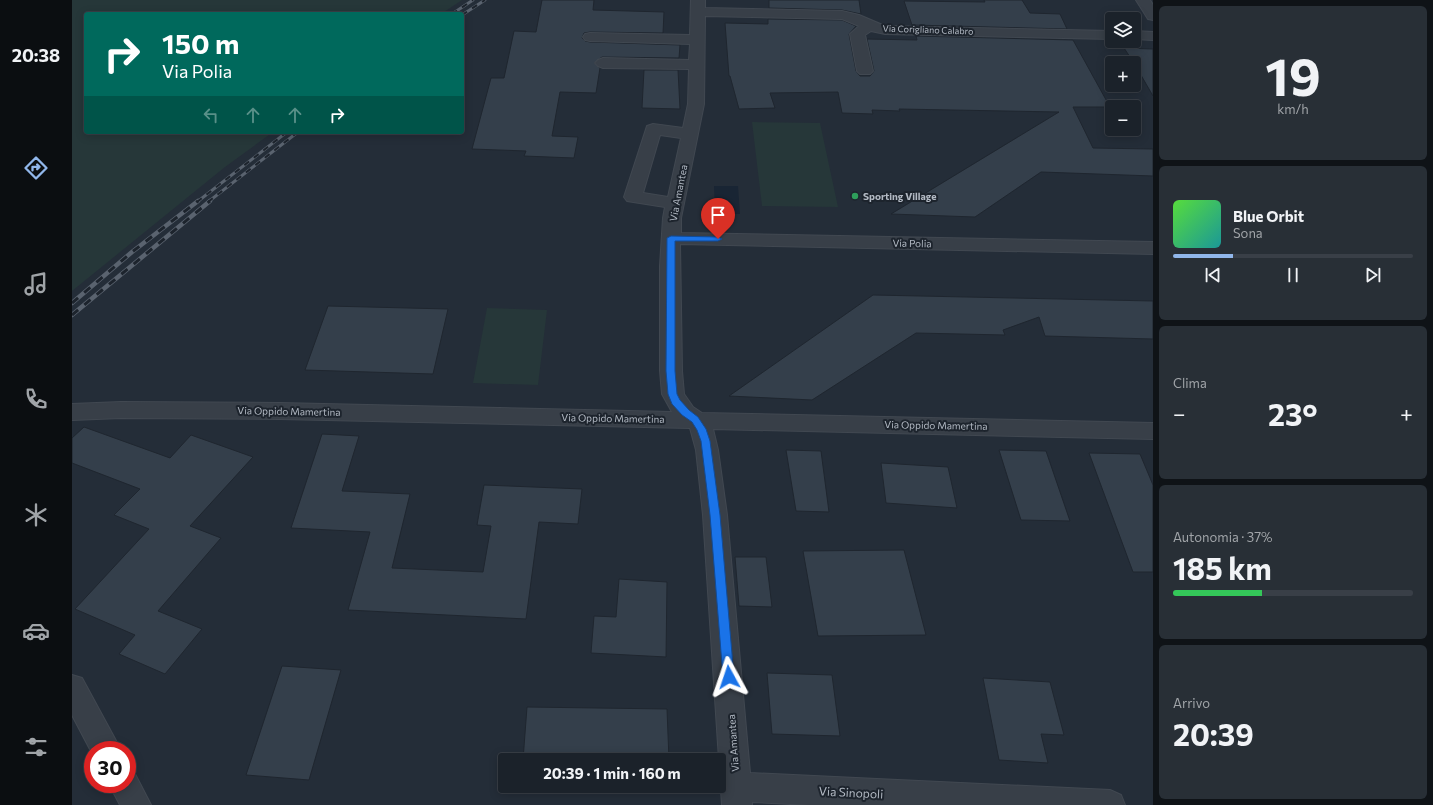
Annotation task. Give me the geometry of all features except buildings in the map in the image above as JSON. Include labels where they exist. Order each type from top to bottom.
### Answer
[{"type":"street","points":[[1142,0],[1153,16]]},
{"type":"street","name":"Via Corigliano Calabro","points":[[698,6],[842,15],[856,18],[885,30],[1105,35]]},
{"type":"street","name":"Via Amantea","points":[[698,6],[696,104],[691,134],[675,203],[671,238],[670,371],[673,394],[678,406],[695,419],[702,429],[706,441],[715,509],[737,796]]},
{"type":"street","points":[[865,71],[857,34],[870,25]]},
{"type":"street","points":[[1141,35],[1153,36]]},
{"type":"street","points":[[590,37],[698,40]]},
{"type":"street","points":[[603,62],[697,65]]},
{"type":"street","points":[[675,203],[634,197],[653,129],[691,134]]},
{"type":"street","name":"Via Polia","points":[[671,238],[1153,248]]},
{"type":"street","name":"Via Oppido Mamertina","points":[[72,412],[264,411],[695,419],[1153,431]]},
{"type":"street","points":[[72,687],[101,741]]},
{"type":"street","points":[[129,793],[136,805]]},
{"type":"street","name":"Via Sinopoli","points":[[737,796],[1110,805]]},
{"type":"shaded area","points":[[72,0],[462,0],[444,12],[84,12],[84,134],[270,134],[225,167],[72,291]]},
{"type":"shaded area","points":[[752,122],[820,123],[838,207],[762,206]]},
{"type":"shaded area","points":[[487,308],[547,310],[538,385],[473,383]]},
{"type":"water","points":[[714,186],[738,186],[740,214],[715,213]]},
{"type":"railway","points":[[455,12],[473,0]]},
{"type":"railway","points":[[464,14],[485,0]]},
{"type":"railway","points":[[197,202],[284,134]]},
{"type":"railway","points":[[208,202],[295,134]]},
{"type":"railway","points":[[72,303],[132,252],[198,201]]},
{"type":"railway","points":[[72,315],[210,201]]},
{"type":"place","name":"Sporting Village","points":[[855,196]]},
{"type":"route","points":[[718,239],[671,238],[670,371],[673,394],[678,406],[685,413],[695,419],[702,429],[706,441],[715,515],[729,677]]}]
